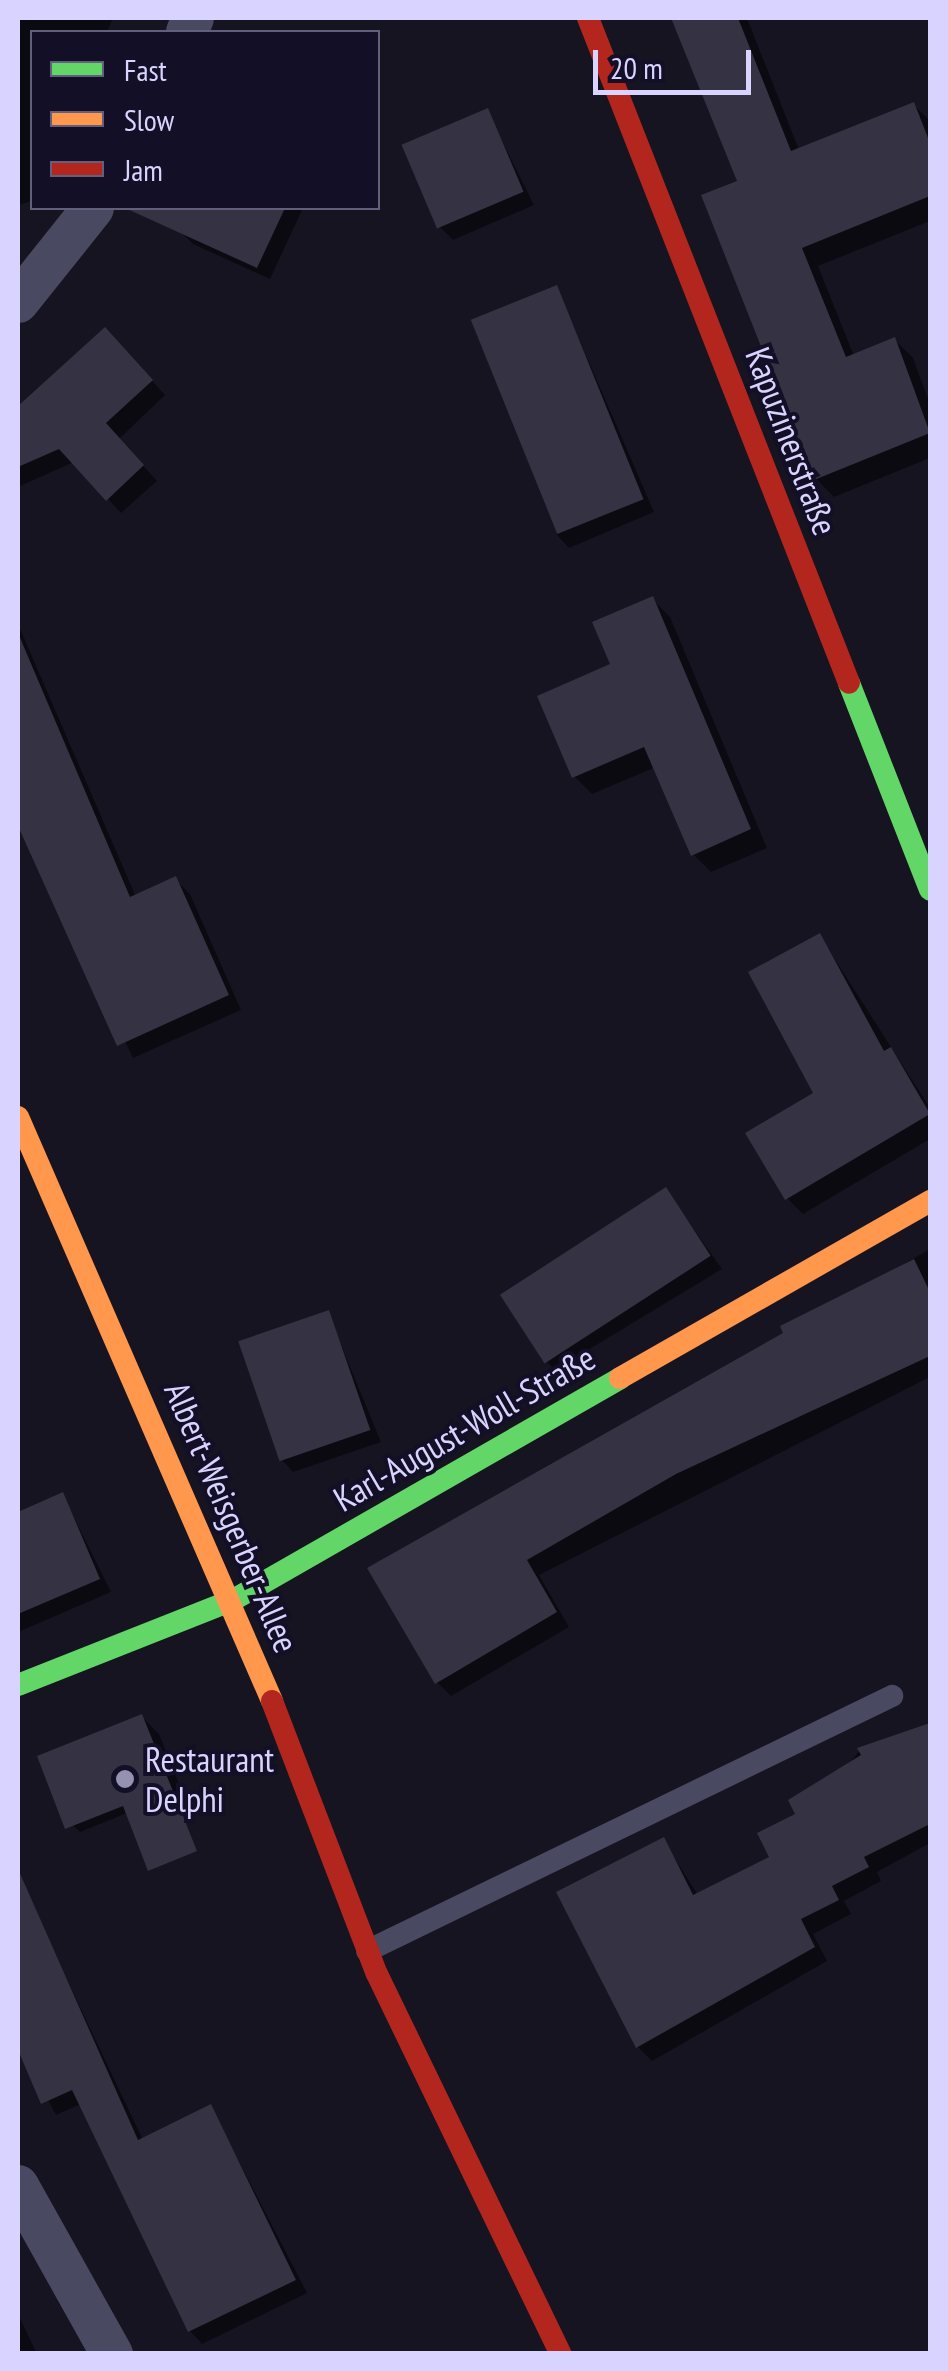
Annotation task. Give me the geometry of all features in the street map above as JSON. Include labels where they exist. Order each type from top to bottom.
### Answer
[{"type":"street","name":"Kapuzinerstraße","points":[[588,18],[930,890]]},
{"type":"street","points":[[18,302],[90,210]]},
{"type":"street","name":"Albert-Weisgerber-Allee","points":[[18,1117],[234,1600],[366,1951],[561,2354]]},
{"type":"street","name":"Karl-August-Woll-Straße","points":[[18,1684],[234,1600],[930,1202]]},
{"type":"street","points":[[18,2186],[112,2354]]},
{"type":"lane","points":[[366,1951],[892,1696]]},
{"type":"building","points":[[671,18],[738,18],[791,151],[914,102],[930,143],[930,196],[802,248],[846,357],[895,337],[930,433],[814,480],[701,195],[737,181]]},
{"type":"building","points":[[488,108],[524,192],[437,228],[401,145]]},
{"type":"building","points":[[129,210],[284,210],[257,268]]},
{"type":"building","points":[[557,285],[644,499],[557,534],[471,320]]},
{"type":"building","points":[[105,327],[153,380],[106,423],[144,465],[106,501],[59,449],[18,467],[18,406]]},
{"type":"building","points":[[653,596],[751,829],[691,856],[644,747],[572,778],[537,696],[610,664],[592,622]]},
{"type":"building","points":[[18,633],[130,897],[176,876],[229,995],[117,1046],[18,826]]},
{"type":"building","points":[[820,933],[884,1051],[891,1047],[930,1114],[785,1200],[745,1133],[813,1093],[748,972]]},
{"type":"building","points":[[666,1187],[711,1256],[545,1364],[500,1295]]},
{"type":"building","points":[[914,1259],[930,1292],[930,1356],[676,1474],[527,1560],[557,1612],[435,1684],[367,1568],[783,1333],[780,1326]]},
{"type":"building","points":[[329,1310],[370,1430],[280,1461],[238,1341]]},
{"type":"building","points":[[63,1492],[100,1579],[18,1614],[18,1512]]},
{"type":"building","points":[[142,1714],[197,1851],[148,1871],[123,1806],[65,1829],[37,1756]]},
{"type":"building","points":[[930,1723],[930,1824],[864,1857],[869,1867],[832,1886],[839,1900],[801,1919],[815,1947],[636,2048],[556,1892],[664,1837],[693,1895],[769,1857],[757,1833],[795,1814],[788,1800],[861,1755],[857,1748]]},
{"type":"building","points":[[18,1869],[138,2140],[211,2104],[296,2280],[188,2332],[72,2090],[41,2104],[18,2050]]},
{"type":"traffic: fast","points":[[849,683],[930,890]]},
{"type":"traffic: fast","points":[[18,1685],[233,1600],[620,1378]]},
{"type":"traffic: slow","points":[[18,1117],[272,1701]]},
{"type":"traffic: slow","points":[[620,1378],[930,1201]]},
{"type":"traffic: jam","points":[[588,18],[849,683]]},
{"type":"traffic: jam","points":[[272,1701],[377,1974],[561,2354]]},
{"type":"place","name":"Restaurant Delphi","points":[[125,1779]]}]
